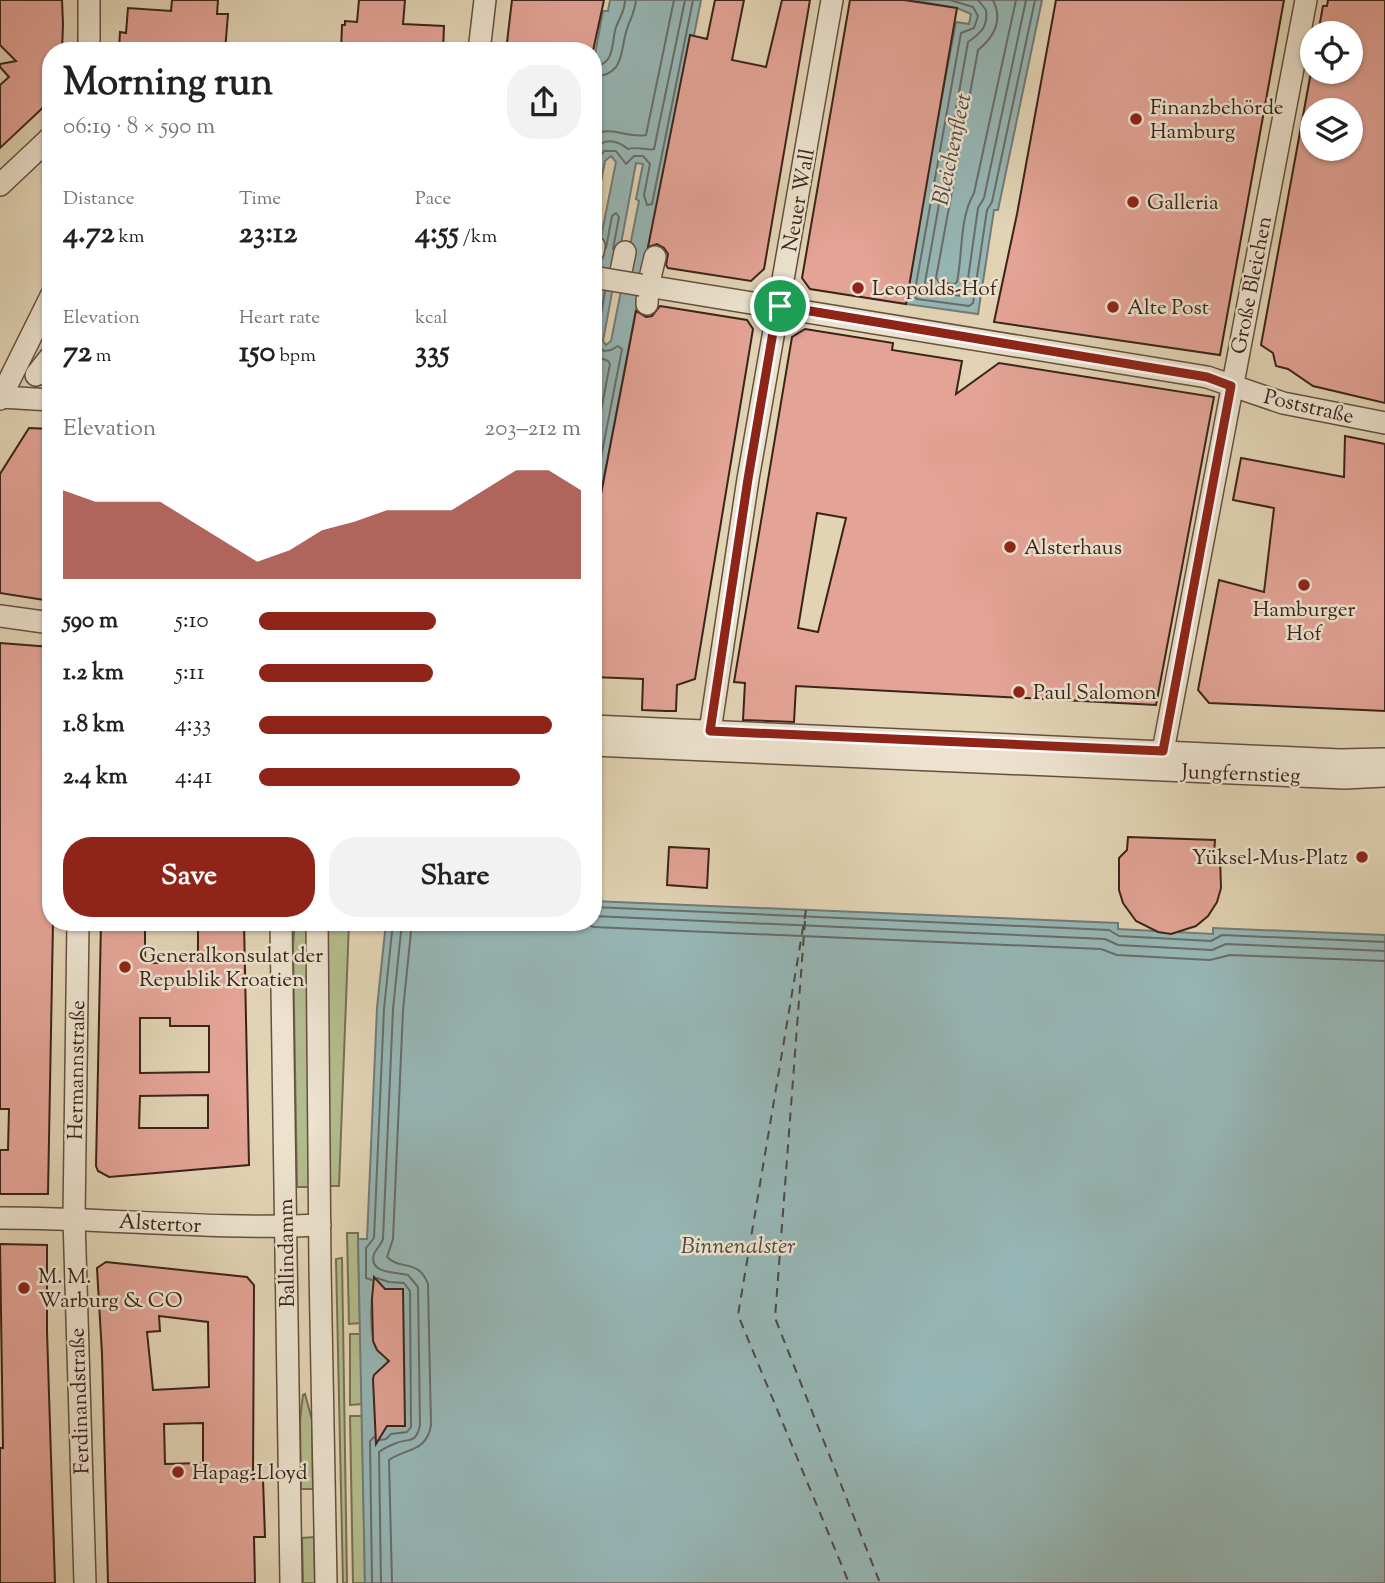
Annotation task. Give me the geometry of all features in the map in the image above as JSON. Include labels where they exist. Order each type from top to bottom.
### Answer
[{"type":"street","points":[[89,0],[89,42]]},
{"type":"street","points":[[479,42],[485,0]]},
{"type":"street","name":"Neuer Wall","points":[[710,731],[748,479],[832,0]]},
{"type":"street","name":"Große Bleichen","points":[[1163,751],[1306,0]]},
{"type":"street","points":[[0,185],[42,145]]},
{"type":"street","points":[[619,281],[625,252]]},
{"type":"street","points":[[645,291],[655,257]]},
{"type":"street","name":"Poststraße","points":[[602,278],[619,281],[645,291],[780,306],[1207,377],[1283,403],[1385,423]]},
{"type":"street","points":[[42,314],[1,398],[42,400]]},
{"type":"street","points":[[36,375],[42,367]]},
{"type":"street","points":[[0,616],[42,622]]},
{"type":"street","name":"Jungfernstieg","points":[[602,726],[1340,760],[1385,759]]},
{"type":"street","name":"Jungfernstieg","points":[[602,745],[1346,778],[1385,776]]},
{"type":"street","points":[[1147,769],[1159,759],[1163,751]]},
{"type":"street","name":"Hermannstraße","points":[[74,1218],[78,931]]},
{"type":"street","name":"Ballindamm","points":[[281,931],[291,1583]]},
{"type":"street","name":"Ballindamm","points":[[317,931],[326,1583]]},
{"type":"street","name":"Alstertor","points":[[0,1218],[74,1218],[257,1228],[320,1225]]},
{"type":"street","name":"Ferdinandstraße","points":[[74,1218],[85,1583]]},
{"type":"green space","points":[[294,931],[308,931],[309,1187],[297,1187]]},
{"type":"green space","points":[[328,931],[349,931],[339,1186],[328,1186]]},
{"type":"green space","points":[[347,1233],[358,1233],[360,1323],[349,1324]]},
{"type":"green space","points":[[342,1258],[347,1583],[343,1583],[336,1259]]},
{"type":"green space","points":[[350,1334],[361,1334],[362,1404],[350,1405]]},
{"type":"green space","points":[[305,1394],[312,1420],[313,1489],[301,1489],[300,1420]]},
{"type":"green space","points":[[350,1416],[362,1416],[365,1583],[353,1583]]},
{"type":"green space","points":[[314,1537],[315,1583],[303,1583],[302,1538]]},
{"type":"water","points":[[610,0],[701,0],[653,239],[650,239],[646,256],[602,488],[602,232],[616,162],[611,156],[605,161],[602,176],[602,42],[597,42],[603,11],[608,11]],"holes":[[[636,163],[643,164],[636,199],[639,201],[611,341],[606,345],[603,341]]]},
{"type":"water","name":"Bleichenfleet","points":[[912,0],[1042,0],[998,210],[994,210],[978,314],[906,304],[956,22],[969,24],[971,14],[957,8]]},
{"type":"water","name":"Binnenalster","points":[[602,901],[1118,923],[1118,929],[1213,934],[1213,928],[1385,935],[1385,1583],[365,1583],[358,1239],[367,1239],[377,1008],[385,931],[602,931]],"holes":[[[379,1285],[385,1291],[379,1352],[373,1339],[371,1312],[374,1288]],[[387,1337],[405,1426],[389,1426]]]},
{"type":"building","points":[[0,0],[62,0],[62,42],[42,42],[42,108],[0,148],[0,85],[9,77],[0,64],[16,61],[0,45]]},
{"type":"building","points":[[172,0],[218,0],[217,14],[228,14],[226,42],[119,42],[120,32],[126,33],[128,8],[171,11]]},
{"type":"building","points":[[359,0],[405,0],[403,24],[444,26],[443,42],[341,42],[342,25],[345,25],[345,21],[357,22]]},
{"type":"building","points":[[512,0],[604,0],[595,42],[507,42]]},
{"type":"building","points":[[715,0],[744,0],[732,60],[766,67],[782,0],[810,0],[764,269],[751,281],[668,268],[668,254],[664,248],[657,244],[648,247],[690,35],[707,39]]},
{"type":"building","points":[[850,0],[904,0],[957,8],[906,304],[810,289],[802,278]]},
{"type":"building","points":[[1056,0],[1284,0],[1220,355],[994,322],[1017,214]]},
{"type":"building","points":[[1328,0],[1385,0],[1385,403],[1313,386],[1288,369],[1276,366],[1273,353],[1261,345],[1300,132],[1300,161],[1363,161],[1363,98],[1306,98],[1309,84],[1363,84],[1363,21],[1320,21],[1323,6],[1327,6]]},
{"type":"building","points":[[660,306],[747,320],[753,329],[695,679],[677,685],[676,711],[642,710],[643,679],[602,677],[602,489],[636,311],[646,317],[652,316]]},
{"type":"building","points":[[805,329],[893,343],[892,350],[962,361],[956,394],[999,363],[1214,397],[1156,705],[796,686],[794,722],[743,720],[745,683],[734,682],[792,337]],"holes":[[[817,513],[846,518],[818,632],[798,628]]]},
{"type":"building","points":[[29,428],[42,429],[42,600],[0,593],[0,474]]},
{"type":"building","name":"Hamburger Hof","points":[[1345,436],[1385,444],[1385,711],[1209,703],[1198,690],[1219,580],[1264,592],[1274,508],[1233,500],[1241,458],[1344,477]]},
{"type":"building","points":[[0,643],[42,646],[42,931],[53,931],[48,1194],[0,1194],[0,1150],[8,1150],[9,1109],[0,1109]]},
{"type":"building","points":[[1128,837],[1215,840],[1214,854],[1220,858],[1221,888],[1217,902],[1208,916],[1196,926],[1171,934],[1158,932],[1136,921],[1123,903],[1119,890],[1119,858],[1127,850]]},
{"type":"building","points":[[669,847],[709,849],[707,888],[667,885]]},
{"type":"building","points":[[101,931],[145,931],[145,963],[198,963],[198,931],[244,931],[249,1165],[109,1177],[98,1171]],"holes":[[[140,1018],[170,1018],[170,1026],[209,1026],[209,1072],[140,1073]],[[208,1095],[208,1128],[139,1128],[140,1096]]]},
{"type":"building","points":[[0,1244],[47,1245],[55,1583],[0,1583],[0,1448],[3,1448]]},
{"type":"building","name":"Hapag-Lloyd","points":[[106,1262],[247,1277],[254,1285],[253,1479],[263,1479],[265,1537],[254,1537],[255,1583],[108,1583],[97,1268]],"holes":[[[159,1316],[208,1322],[209,1387],[153,1390],[147,1332],[160,1331]],[[203,1423],[203,1463],[165,1464],[164,1424]]]},
{"type":"building","points":[[374,1277],[385,1289],[403,1289],[405,1426],[387,1426],[376,1444],[373,1379],[389,1361],[377,1350],[373,1341]]},
{"type":"ferry route","points":[[806,910],[738,1315],[849,1583]]},
{"type":"ferry route","points":[[805,921],[775,1318],[880,1583]]},
{"type":"place","name":"Finanzbehörde Hamburg","points":[[1136,119]]},
{"type":"place","name":"Galleria","points":[[1133,202]]},
{"type":"place","name":"Leopolds-Hof","points":[[858,288]]},
{"type":"place","name":"Alte Post","points":[[1113,307]]},
{"type":"place","name":"Alsterhaus","points":[[1010,547]]},
{"type":"place","name":"Hamburger Hof","points":[[1304,585]]},
{"type":"place","name":"Paul Salomon","points":[[1019,692]]},
{"type":"place","name":"Yüksel-Mus-Platz","points":[[1362,857]]},
{"type":"place","name":"Generalkonsulat der Republik Kroatien","points":[[125,967]]},
{"type":"place","name":"M. M. Warburg & CO","points":[[24,1288]]},
{"type":"place","name":"Hapag-Lloyd","points":[[178,1472]]},
{"type":"route","points":[[780,306],[1207,377],[1231,386],[1163,751],[710,731],[724,624],[773,332],[780,306]]}]
